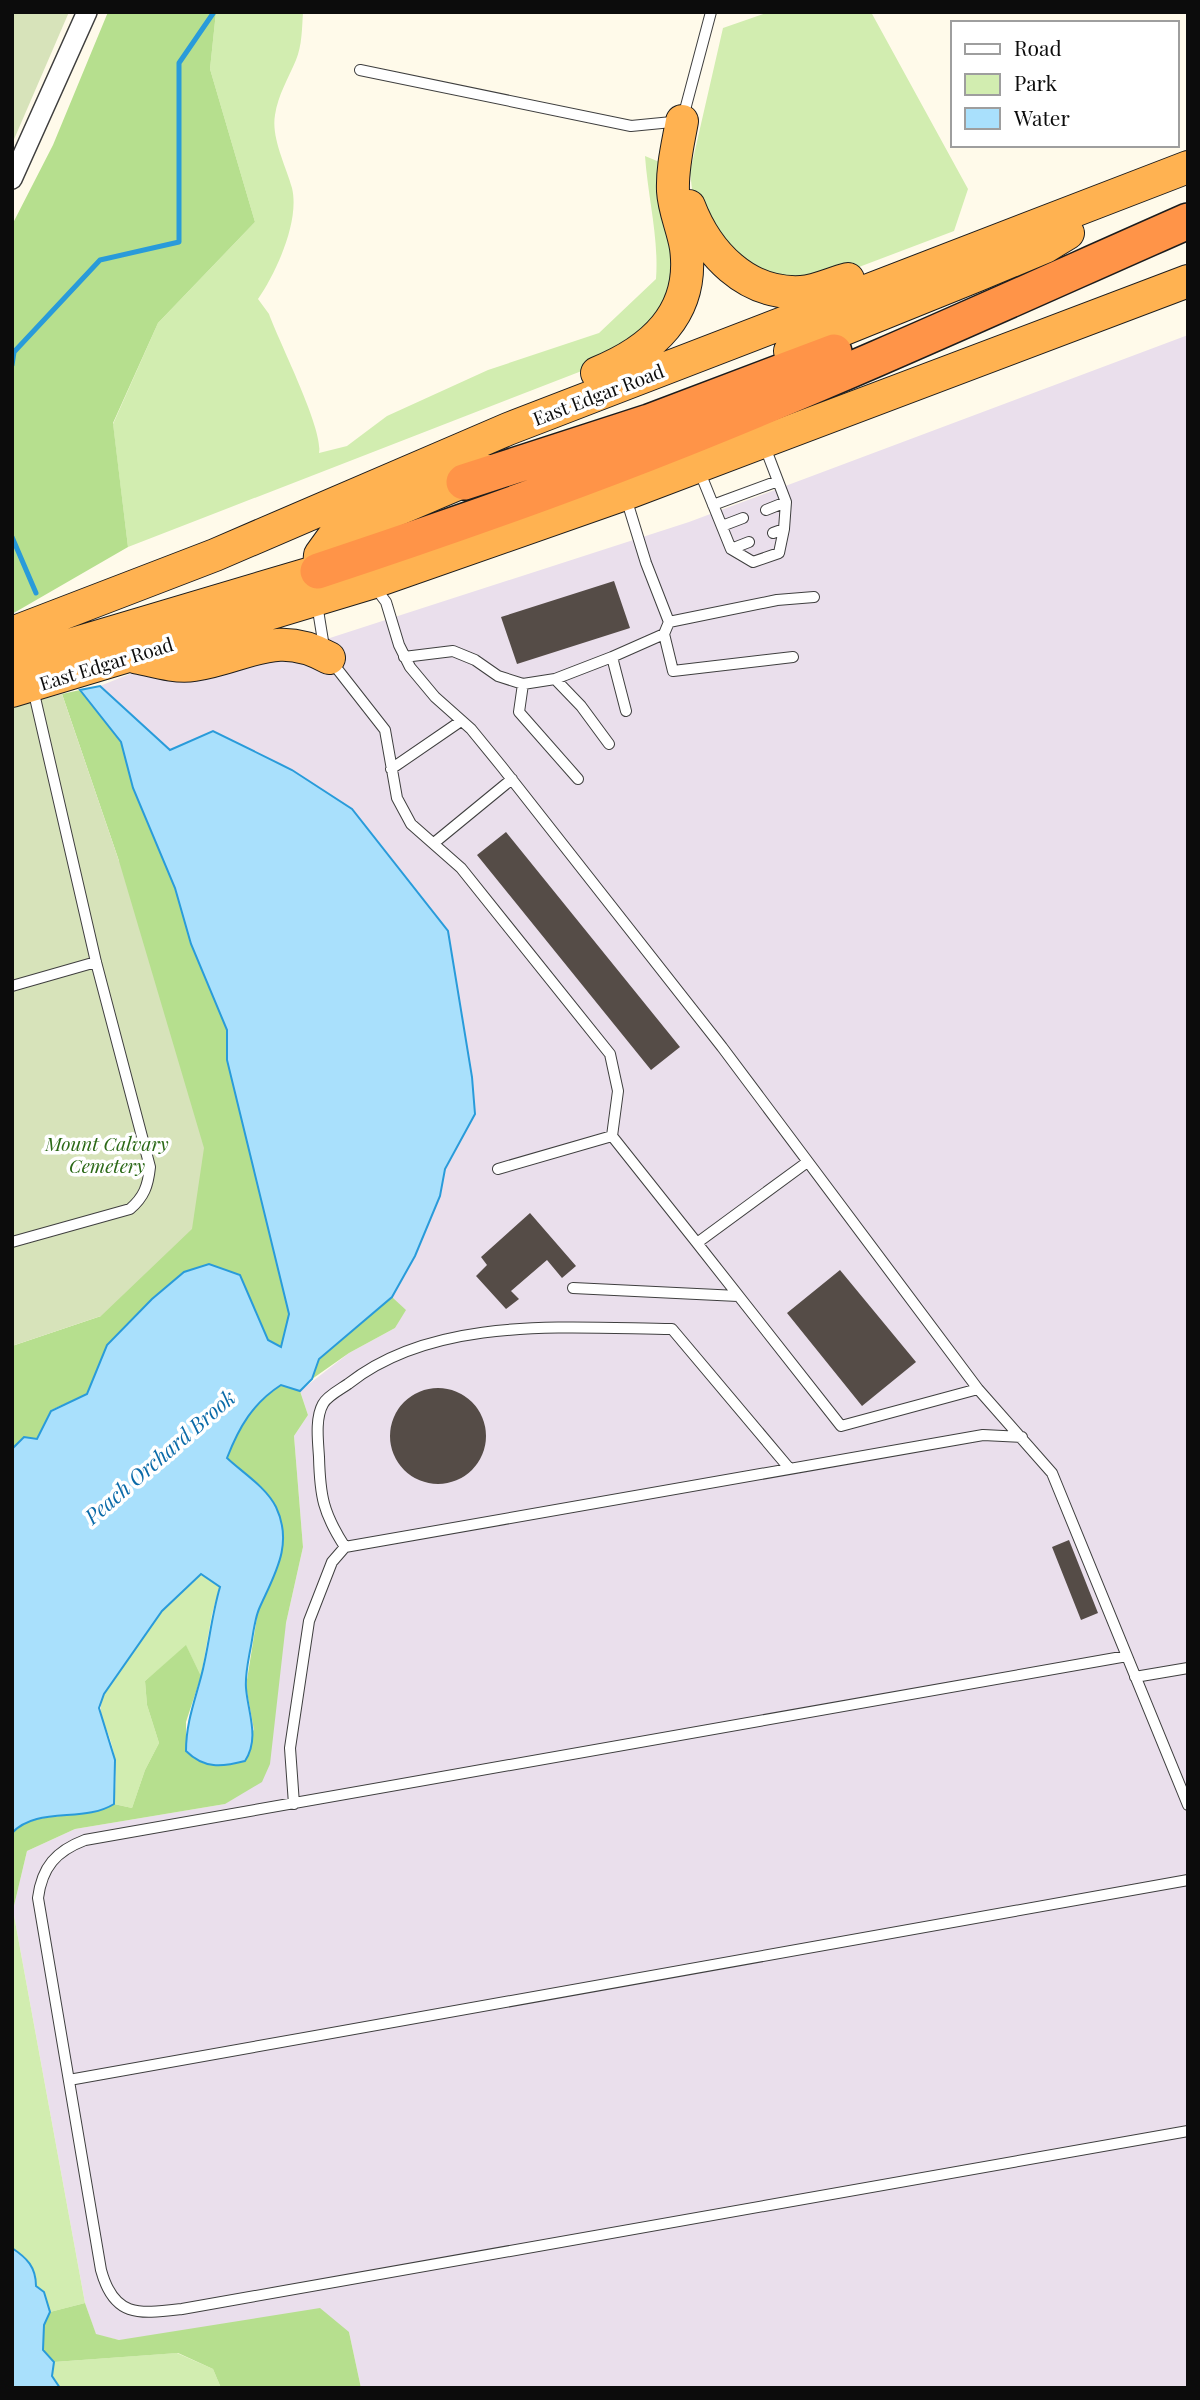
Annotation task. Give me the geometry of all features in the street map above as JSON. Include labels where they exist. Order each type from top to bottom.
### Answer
[{"type":"highway","points":[[682,121],[682,188],[692,212],[716,253],[755,284],[801,292],[970,253]]},
{"type":"highway","points":[[456,468],[534,398],[637,355],[662,331],[680,301],[686,274],[687,250],[673,193],[674,168],[682,121]]},
{"type":"highway","name":"East Edgar Road","points":[[12,633],[215,555],[456,468],[970,253],[1188,167]]},
{"type":"highway","points":[[318,586],[323,547],[342,531],[456,468],[573,433],[796,349],[1045,247],[1155,180]]},
{"type":"highway","points":[[362,571],[668,445],[1188,221]]},
{"type":"highway","points":[[19,679],[362,571],[625,494],[1188,281]]},
{"type":"highway","points":[[456,468],[649,422],[961,304],[1040,286]]},
{"type":"highway","name":"East Edgar Road","points":[[19,679],[127,655],[318,586]]},
{"type":"highway","points":[[127,655],[191,666],[288,643],[308,647],[329,658]]},
{"type":"street","points":[[12,179],[87,12]]},
{"type":"lane","points":[[360,70],[631,126],[682,121],[711,12]]},
{"type":"lane","points":[[697,466],[731,549],[753,562],[779,553],[786,502],[763,442]]},
{"type":"lane","points":[[713,505],[778,481]]},
{"type":"lane","points":[[625,494],[646,563],[669,622],[664,634],[673,671],[793,657]]},
{"type":"lane","points":[[766,510],[786,502]]},
{"type":"lane","points":[[722,526],[743,518]]},
{"type":"lane","points":[[773,533],[784,528]]},
{"type":"lane","points":[[731,549],[750,542]]},
{"type":"lane","points":[[362,571],[389,609],[404,657],[435,696],[512,779],[722,1047],[806,1163],[978,1389],[1052,1472],[1188,1805]]},
{"type":"lane","points":[[318,586],[321,636],[329,658],[384,730],[397,798],[406,815],[461,868],[610,1054],[618,1091],[612,1136],[841,1426],[978,1389]]},
{"type":"lane","points":[[669,622],[777,600],[814,597]]},
{"type":"lane","points":[[404,657],[453,652],[475,660],[499,676],[523,684],[555,679],[664,634]]},
{"type":"lane","points":[[612,657],[626,712]]},
{"type":"lane","points":[[12,1242],[130,1209],[141,1199],[149,1183],[150,1167],[19,679]]},
{"type":"lane","points":[[555,679],[581,706],[609,744]]},
{"type":"lane","points":[[523,684],[519,712],[578,779]]},
{"type":"lane","points":[[391,769],[461,721]]},
{"type":"lane","points":[[434,843],[512,779]]},
{"type":"lane","points":[[12,986],[96,962]]},
{"type":"lane","points":[[498,1169],[612,1136]]},
{"type":"lane","points":[[697,1243],[806,1163]]},
{"type":"lane","points":[[573,1288],[738,1296]]},
{"type":"lane","points":[[345,1546],[326,1518],[320,1480],[318,1428],[323,1403],[361,1373],[409,1348],[473,1335],[531,1327],[672,1329],[789,1468]]},
{"type":"lane","points":[[294,1804],[290,1748],[309,1621],[332,1562],[345,1546],[982,1435],[1022,1437]]},
{"type":"lane","points":[[1127,1656],[85,1840],[67,1846],[50,1861],[40,1881],[38,1898],[105,2287],[120,2306],[142,2312],[181,2309],[1188,2132]]},
{"type":"lane","points":[[1135,1677],[1188,1668]]},
{"type":"lane","points":[[69,2080],[1188,1880]]},
{"type":"shaded area","points":[[1188,335],[1188,2388],[361,2388],[349,2332],[119,2340],[96,2335],[85,2303],[13,1910],[27,1851],[75,1829],[225,1804],[286,1623],[303,1547],[294,1436],[308,1415],[300,1391],[349,1353],[395,1328],[405,1310],[392,1297],[415,1256],[440,1196],[445,1169],[475,1114],[472,1077],[448,931],[352,809],[292,770],[170,750],[100,686],[137,671],[268,658],[689,522]]},
{"type":"green space","points":[[12,12],[69,12],[12,144]]},
{"type":"green space","points":[[108,12],[216,12],[210,69],[255,222],[158,323],[113,423],[128,547],[12,614],[12,225],[53,145]]},
{"type":"green space","points":[[216,12],[303,12],[299,49],[278,101],[274,124],[292,188],[293,216],[279,261],[258,299],[269,314],[308,406],[319,442],[319,453],[347,446],[387,416],[488,370],[599,333],[656,279],[655,233],[645,156],[674,168],[683,288],[623,355],[128,547],[113,424],[158,323],[255,222],[210,69]]},
{"type":"green space","points":[[769,12],[871,12],[968,189],[954,231],[822,281],[770,278],[714,236],[692,189],[690,172],[723,28]]},
{"type":"green space","points":[[80,690],[121,742],[133,788],[175,888],[191,944],[227,1030],[227,1060],[289,1314],[282,1347],[268,1340],[240,1275],[184,1272],[152,1299],[107,1345],[87,1394],[51,1410],[37,1439],[12,1449],[12,1346],[101,1316],[119,861],[62,694]]},
{"type":"green space","name":"Mount Calvary Cemetery","points":[[62,694],[119,861],[204,1148],[192,1229],[101,1316],[12,1346],[12,707]]},
{"type":"green space","points":[[392,1297],[406,1310],[395,1328],[349,1353],[312,1379],[319,1359]]},
{"type":"green space","points":[[281,1385],[300,1391],[308,1415],[294,1436],[303,1547],[286,1623],[270,1764],[262,1782],[225,1804],[75,1829],[27,1851],[13,1910],[12,1833],[22,1825],[47,1817],[89,1813],[114,1804],[132,1808],[145,1770],[159,1743],[147,1705],[145,1681],[186,1645],[201,1676],[186,1722],[186,1752],[205,1764],[254,1730],[246,1686],[258,1611],[261,1488],[227,1458],[248,1417],[262,1400]]},
{"type":"green space","points":[[201,1574],[220,1586],[201,1676],[186,1646],[145,1681],[147,1705],[159,1743],[145,1770],[132,1808],[114,1804],[116,1781],[113,1749],[101,1713],[104,1694],[162,1611]]},
{"type":"green space","points":[[13,1910],[85,2303],[50,2312],[44,2292],[36,2286],[30,2264],[12,2248]]},
{"type":"green space","points":[[85,2303],[96,2334],[119,2340],[320,2308],[349,2332],[361,2388],[221,2388],[213,2369],[178,2353],[54,2362],[43,2350],[44,2325],[50,2312]]},
{"type":"green space","points":[[177,2353],[213,2369],[221,2388],[60,2388],[52,2376],[54,2362]]},
{"type":"water","name":"Peach Orchard Brook","points":[[100,686],[170,750],[213,731],[292,770],[352,809],[448,931],[472,1077],[475,1114],[445,1169],[440,1196],[415,1256],[392,1297],[319,1359],[312,1379],[300,1391],[281,1385],[262,1400],[242,1426],[227,1458],[272,1500],[283,1534],[280,1560],[256,1619],[248,1664],[246,1688],[252,1743],[245,1761],[207,1764],[186,1751],[189,1723],[220,1587],[201,1574],[162,1611],[104,1694],[99,1708],[115,1760],[114,1804],[89,1813],[34,1820],[12,1833],[12,1449],[24,1437],[37,1439],[51,1411],[87,1394],[107,1345],[152,1299],[184,1272],[209,1264],[240,1275],[268,1340],[281,1347],[289,1314],[227,1060],[227,1030],[191,944],[175,888],[133,788],[121,742],[80,690]]},
{"type":"water","points":[[12,2248],[30,2264],[36,2286],[44,2292],[50,2312],[44,2325],[43,2350],[54,2362],[52,2376],[60,2388],[12,2388]]},
{"type":"building","points":[[614,581],[630,628],[517,664],[501,617]]},
{"type":"building","points":[[506,832],[680,1047],[651,1070],[477,855]]},
{"type":"building","points":[[530,1213],[576,1266],[562,1278],[547,1260],[511,1291],[519,1299],[506,1309],[476,1276],[487,1265],[481,1257]]},
{"type":"building","points":[[840,1270],[916,1362],[862,1406],[787,1313]]},
{"type":"building","points":[[438,1388],[456,1392],[472,1402],[482,1418],[486,1436],[482,1454],[472,1470],[456,1480],[438,1484],[420,1480],[404,1470],[394,1454],[390,1436],[394,1418],[404,1402],[420,1392]]},
{"type":"building","points":[[1069,1540],[1098,1613],[1081,1620],[1052,1547]]},
{"type":"waterway","points":[[12,365],[14,352],[100,260],[179,242],[179,63],[214,12]]},
{"type":"waterway","points":[[12,537],[36,593]]}]
